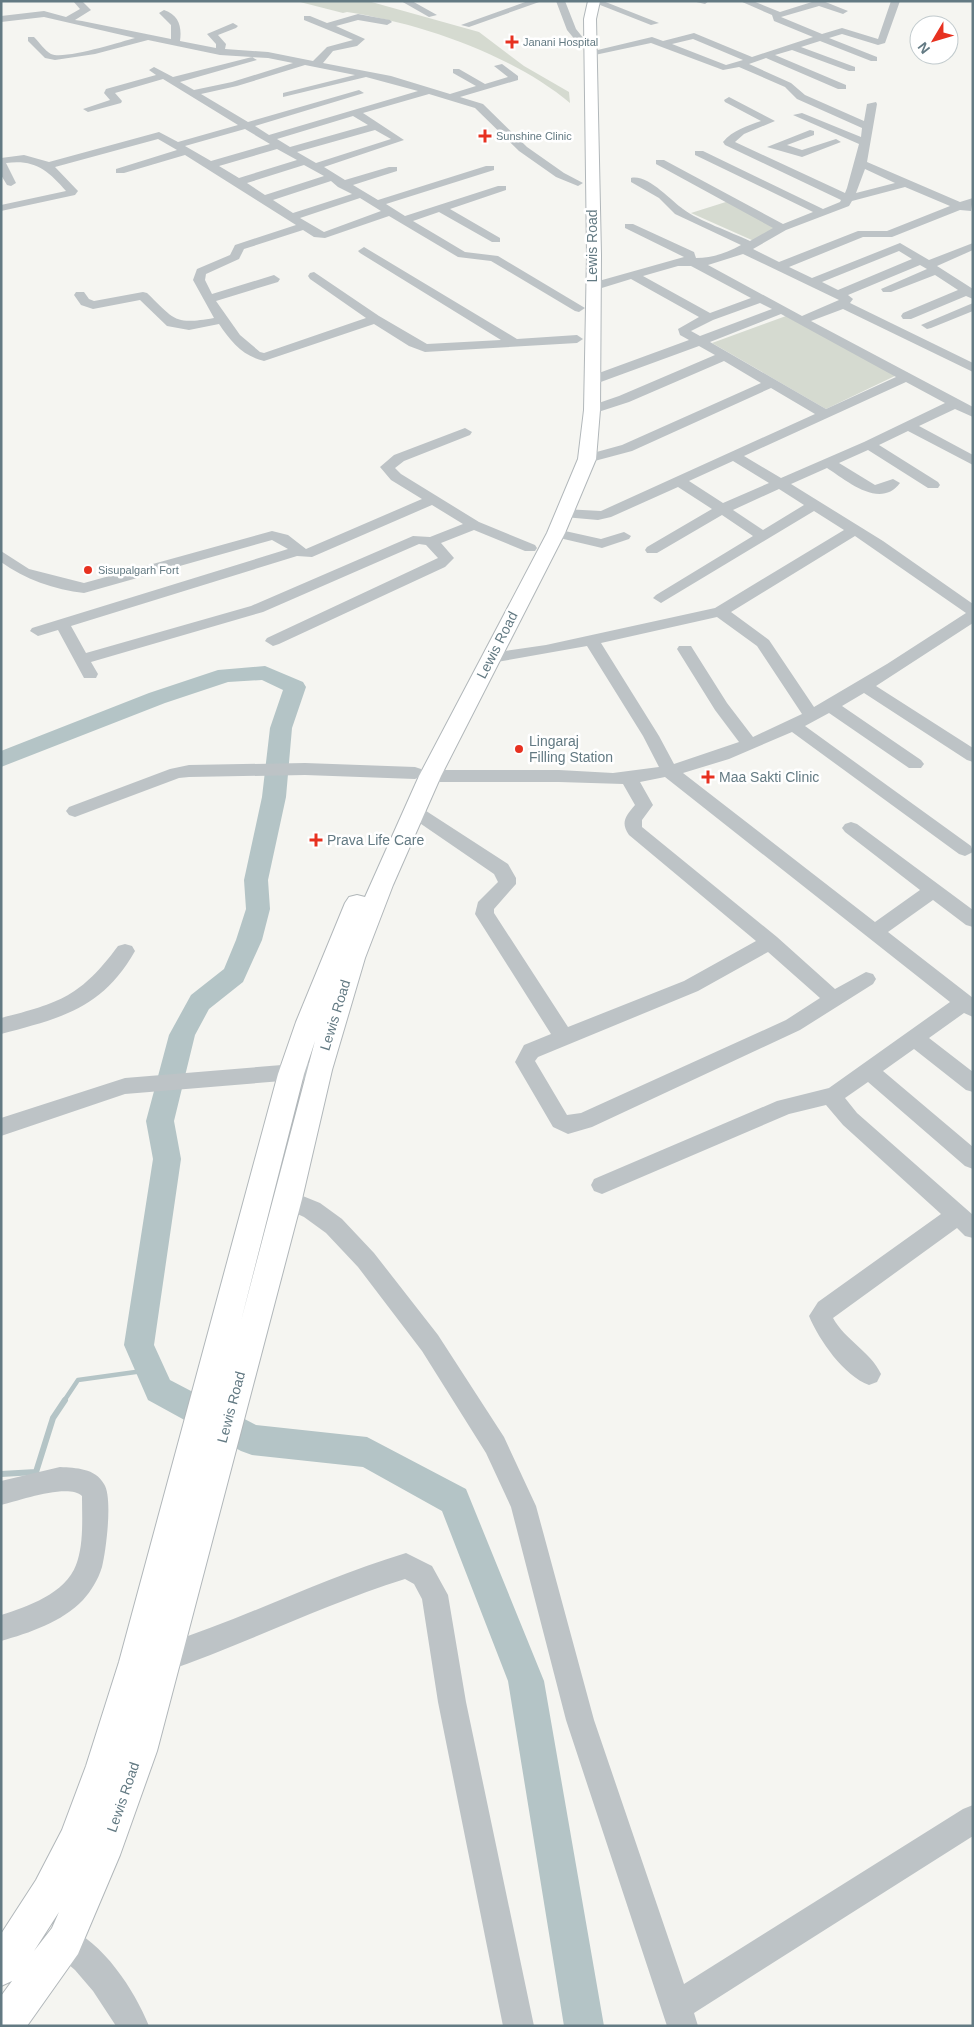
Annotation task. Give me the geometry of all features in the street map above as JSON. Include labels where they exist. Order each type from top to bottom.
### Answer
[{"type":"main road","points":[[578,74],[579,39],[585,1]]},
{"type":"main road","name":"Lewis Road","points":[[275,1210],[291,1074],[342,936],[457,706],[530,548],[560,493],[571,463],[576,433],[579,308],[587,255],[584,160],[585,102],[590,53],[590,18],[594,1]]},
{"type":"main road","name":"Lewis Road","points":[[457,706],[491,658],[556,533],[587,459],[593,380],[592,287],[578,183],[584,160]]},
{"type":"main road","name":"Lewis Road","points":[[1,1967],[32,1922],[64,1865],[90,1805],[136,1662],[160,1622],[275,1210],[353,958],[381,885],[414,811],[422,774]]},
{"type":"main road","name":"Lewis Road","points":[[3,2023],[66,1941],[102,1855],[139,1751],[164,1658],[160,1622]]},
{"type":"street","points":[[68,20],[86,10],[78,1]]},
{"type":"street","points":[[405,1],[432,15]]},
{"type":"street","points":[[466,25],[538,1]]},
{"type":"street","points":[[560,1],[572,30],[579,39]]},
{"type":"street","points":[[594,1],[654,23]]},
{"type":"street","points":[[696,1],[705,1]]},
{"type":"street","points":[[744,1],[779,15],[819,3],[844,11]]},
{"type":"street","points":[[590,53],[647,40],[665,43],[719,67],[741,64],[846,31],[880,42],[896,1]]},
{"type":"street","points":[[164,13],[176,22],[175,42]]},
{"type":"street","points":[[1,19],[44,14],[220,52],[268,55],[369,74],[453,96],[479,106],[523,149],[560,175],[578,183]]},
{"type":"street","points":[[779,15],[776,16],[777,19],[874,58]]},
{"type":"street","points":[[192,93],[234,84],[311,63],[330,49],[360,41],[358,37],[307,18]]},
{"type":"street","points":[[326,26],[358,18],[387,22]]},
{"type":"street","points":[[220,52],[221,44],[212,34],[232,26]]},
{"type":"street","points":[[665,43],[690,36],[699,37],[752,60]]},
{"type":"street","points":[[31,39],[46,54],[59,57],[99,50],[149,37]]},
{"type":"street","points":[[792,47],[852,70]]},
{"type":"street","points":[[88,109],[117,101],[110,92],[163,76],[268,55]]},
{"type":"street","points":[[766,55],[842,87]]},
{"type":"street","points":[[741,64],[788,85],[801,97],[867,126]]},
{"type":"street","points":[[453,96],[515,78],[499,66]]},
{"type":"street","points":[[456,71],[484,87]]},
{"type":"street","points":[[287,95],[369,74]]},
{"type":"street","points":[[163,76],[330,178],[462,255],[494,258],[579,308]]},
{"type":"street","points":[[266,139],[431,90]]},
{"type":"street","points":[[120,171],[246,127],[359,93]]},
{"type":"street","points":[[729,100],[769,119],[768,122],[740,132],[728,142],[848,199]]},
{"type":"street","points":[[848,199],[861,164],[872,104]]},
{"type":"street","points":[[238,182],[399,140],[355,113]]},
{"type":"street","points":[[798,115],[864,142]]},
{"type":"street","points":[[288,151],[376,126]]},
{"type":"street","points":[[754,155],[810,133]]},
{"type":"street","points":[[47,166],[154,136],[164,136],[321,236],[390,212]]},
{"type":"street","points":[[778,145],[802,154],[836,142]]},
{"type":"street","points":[[210,165],[278,145]]},
{"type":"street","points":[[699,153],[823,213]]},
{"type":"street","points":[[1,208],[71,193],[72,191],[47,166],[29,157],[1,162],[11,182]]},
{"type":"street","points":[[660,162],[782,228]]},
{"type":"street","points":[[861,164],[973,212]]},
{"type":"street","points":[[375,204],[490,168]]},
{"type":"street","points":[[342,185],[393,169]]},
{"type":"street","points":[[264,199],[330,178]]},
{"type":"street","points":[[634,180],[663,196],[679,212],[973,368]]},
{"type":"street","points":[[592,287],[634,276],[662,266],[716,260],[748,248],[782,228],[838,207],[848,199],[906,183]]},
{"type":"street","points":[[404,220],[502,188]]},
{"type":"street","points":[[292,217],[359,195]]},
{"type":"street","points":[[780,266],[862,233],[888,235],[973,201]]},
{"type":"street","points":[[440,208],[496,240]]},
{"type":"street","points":[[304,226],[238,247],[235,257],[201,272],[198,276],[199,280],[222,320],[251,354],[264,357],[375,319]]},
{"type":"street","points":[[629,226],[690,254],[690,262]]},
{"type":"street","points":[[812,282],[900,246],[970,293]]},
{"type":"street","points":[[801,320],[841,299],[973,246]]},
{"type":"street","points":[[364,251],[515,343]]},
{"type":"street","points":[[690,262],[973,413]]},
{"type":"street","points":[[875,293],[929,265]]},
{"type":"street","points":[[314,276],[375,319],[413,343],[425,348],[577,339]]},
{"type":"street","points":[[634,276],[709,317]]},
{"type":"street","points":[[210,299],[274,279]]},
{"type":"street","points":[[907,316],[970,293]]},
{"type":"street","points":[[80,295],[85,302],[93,305],[143,296],[168,322],[180,325],[222,320]]},
{"type":"street","points":[[761,300],[709,317],[684,328],[684,332],[826,415]]},
{"type":"street","points":[[927,325],[973,308]]},
{"type":"street","points":[[593,380],[621,372],[781,310]]},
{"type":"street","points":[[592,410],[624,400],[724,356]]},
{"type":"street","points":[[564,513],[598,516],[606,514],[907,378]]},
{"type":"street","points":[[587,459],[611,454],[627,448],[771,383]]},
{"type":"street","points":[[652,550],[722,509],[828,464],[956,404]]},
{"type":"street","points":[[909,426],[973,461]]},
{"type":"street","points":[[465,432],[399,458],[387,467],[396,477],[474,525],[530,548]]},
{"type":"street","points":[[869,445],[933,485]]},
{"type":"street","points":[[736,456],[854,530],[973,610]]},
{"type":"street","points":[[828,464],[871,489],[878,490],[893,483]]},
{"type":"street","points":[[679,481],[763,536]]},
{"type":"street","points":[[1,555],[24,572],[73,587],[84,588],[261,536],[284,537],[298,551],[307,554],[312,553],[432,500]]},
{"type":"street","points":[[661,598],[813,506]]},
{"type":"street","points":[[431,542],[474,525]]},
{"type":"street","points":[[491,658],[546,650],[720,612],[854,530]]},
{"type":"street","points":[[556,533],[602,544],[624,536]]},
{"type":"street","points":[[83,659],[226,619],[257,608],[412,541],[422,539],[431,542],[446,558],[440,564],[273,641]]},
{"type":"street","points":[[38,631],[298,551]]},
{"type":"street","points":[[720,612],[766,647],[812,716]]},
{"type":"street","points":[[75,812],[176,773],[234,769],[305,769],[422,774],[628,778],[670,772],[750,745],[794,726],[830,706],[973,616]]},
{"type":"street","points":[[62,624],[90,674]]},
{"type":"street","points":[[591,640],[651,736],[670,772],[969,1006],[915,1038],[835,1095],[784,1107],[602,1185]]},
{"type":"street","points":[[685,649],[721,706],[750,745]]},
{"type":"street","points":[[864,685],[973,756]]},
{"type":"street","points":[[830,706],[915,764]]},
{"type":"street","points":[[794,726],[965,850]]},
{"type":"street","points":[[628,778],[642,798],[644,805],[632,818],[631,824],[635,831],[770,942],[835,1000]]},
{"type":"street","points":[[414,811],[500,869],[507,878],[507,884],[485,907],[484,914],[564,1038]]},
{"type":"street","points":[[851,828],[973,920]]},
{"type":"street","points":[[875,932],[933,890]]},
{"type":"street","points":[[770,942],[691,986],[532,1051],[526,1057],[525,1062],[560,1122],[568,1125],[585,1121],[759,1042],[835,1000],[866,979]]},
{"type":"street","points":[[1,1026],[38,1017],[79,1001],[102,983],[125,951]]},
{"type":"street","points":[[915,1038],[973,1084]]},
{"type":"street","points":[[1,1127],[68,1103],[125,1086],[211,1078],[291,1074],[319,1070]]},
{"type":"street","points":[[868,1070],[973,1160]]},
{"type":"street","points":[[835,1095],[835,1102],[841,1110],[965,1222],[826,1308],[821,1316],[824,1324],[869,1374]]},
{"type":"street","points":[[275,1210],[312,1210],[334,1226],[366,1260],[430,1343],[496,1445],[523,1506],[580,1720],[681,2016],[973,1820]]},
{"type":"street","points":[[1,1493],[60,1479],[84,1481],[95,1491],[95,1509],[88,1571],[71,1593],[27,1620],[1,1628]]},
{"type":"street","points":[[164,1658],[204,1646],[261,1620],[384,1572],[406,1566],[423,1575],[435,1595],[452,1702],[519,2026]]},
{"type":"street","points":[[66,1941],[84,1955],[110,1986],[134,2026]]},
{"type":"shaded area","points":[[296,1],[368,1],[479,32],[524,66],[569,92],[570,103],[547,86],[494,56],[435,33],[375,17],[343,13]]},
{"type":"shaded area","points":[[729,201],[780,227],[754,241],[691,213]]},
{"type":"shaded area","points":[[786,316],[897,375],[826,409],[712,343]]},
{"type":"waterway","points":[[1,760],[157,698],[226,675],[265,673],[295,687],[281,728],[274,797],[256,880],[258,909],[249,940],[234,975],[200,1002],[182,1035],[160,1121],[167,1159],[139,1345],[159,1390],[252,1440],[367,1452],[454,1500],[526,1681],[584,2026]]},
{"type":"waterway","points":[[64,1401],[78,1380],[150,1370]]},
{"type":"waterway","points":[[1,1474],[36,1472],[53,1418],[65,1400]]},
{"type":"place","name":"Janani Hospital","points":[[512,42]]},
{"type":"place","name":"Sunshine Clinic","points":[[485,136]]},
{"type":"place","name":"Sisupalgarh Fort","points":[[88,570]]},
{"type":"place","name":"Lingaraj Filling Station","points":[[519,749]]},
{"type":"place","name":"Maa Sakti Clinic","points":[[708,777]]},
{"type":"place","name":"Prava Life Care","points":[[316,840]]}]
